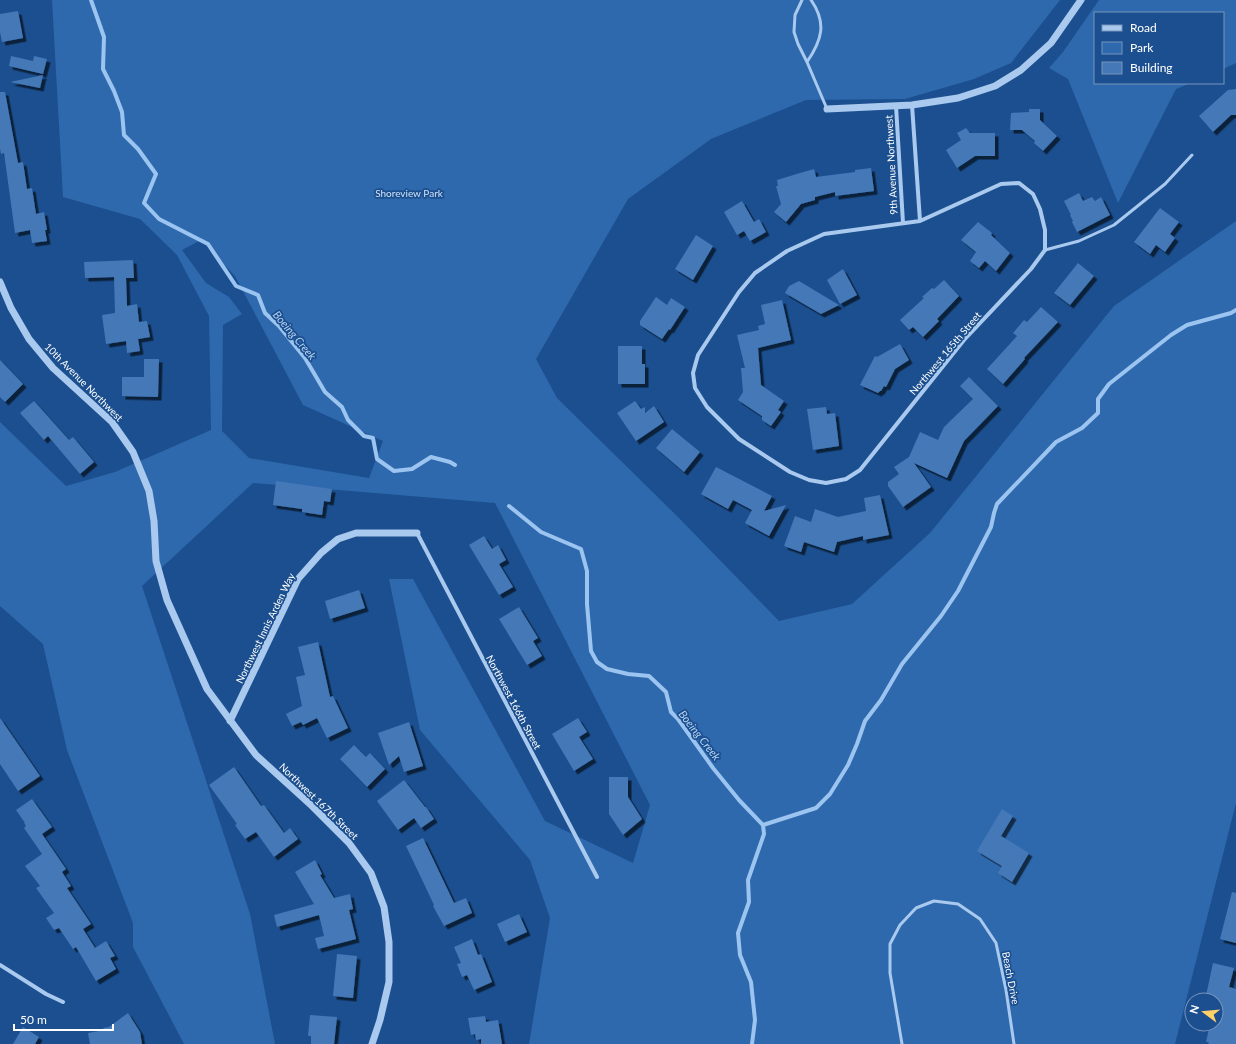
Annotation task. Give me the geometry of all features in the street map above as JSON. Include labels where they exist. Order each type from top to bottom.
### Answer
[{"type":"street","points":[[827,109],[912,105],[958,98],[995,86],[1021,70],[1051,43],[1081,0]]},
{"type":"street","points":[[912,105],[920,221]]},
{"type":"street","name":"9th Avenue Northwest","points":[[896,106],[903,223]]},
{"type":"street","points":[[903,223],[920,221],[1001,184],[1019,183],[1033,194],[1040,210],[1045,230],[1045,250]]},
{"type":"street","name":"Northwest 165th Street","points":[[903,223],[824,234],[788,251],[755,273],[739,292],[698,355],[693,373],[696,388],[707,407],[739,440],[790,472],[809,480],[826,484],[846,479],[860,470],[964,340],[1031,269],[1045,250]]},
{"type":"street","name":"10th Avenue Northwest","points":[[0,282],[11,308],[29,339],[53,368],[112,422],[133,452],[149,491],[154,521],[156,561],[167,600],[207,690],[230,721]]},
{"type":"street","name":"Northwest Innis Arden Way","points":[[230,721],[298,579],[321,553],[338,539],[356,533],[417,533]]},
{"type":"street","name":"Northwest 166th Street","points":[[417,533],[597,877]]},
{"type":"street","name":"Northwest 167th Street","points":[[230,721],[256,755],[312,806],[349,843],[371,874],[384,907],[389,942],[389,982],[380,1020],[372,1044]]},
{"type":"street","points":[[0,965],[46,994],[62,1002]]},
{"type":"lane","points":[[802,0],[795,15],[794,32],[827,109]]},
{"type":"lane","points":[[807,62],[815,51],[822,28],[817,10],[811,0]]},
{"type":"lane","points":[[1045,250],[1079,241],[1114,225],[1165,184],[1192,155]]},
{"type":"lane","name":"Beach Drive","points":[[902,1044],[890,973],[890,944],[900,925],[916,908],[934,901],[958,904],[980,919],[996,943],[1006,990],[1014,1044]]},
{"type":"green space","name":"Shoreview Park","points":[[52,0],[1060,0],[1011,63],[974,79],[905,99],[806,100],[711,139],[628,199],[536,359],[557,398],[677,516],[779,621],[852,604],[930,533],[1114,306],[1236,221],[1236,803],[1188,992],[1184,992],[1184,1008],[1175,1044],[529,1044],[550,918],[530,860],[420,730],[389,579],[413,579],[545,821],[633,863],[650,805],[495,503],[253,483],[142,586],[250,914],[275,1044],[184,1044],[133,947],[133,923],[67,750],[43,644],[0,606],[0,422],[66,486],[115,472],[211,430],[209,316],[177,255],[140,219],[63,197]],"holes":[[[201,240],[235,276],[303,405],[383,441],[369,478],[249,458],[222,431],[223,325],[242,314],[229,297],[206,283],[182,250]]]},
{"type":"green space","points":[[1099,0],[1236,0],[1236,63],[1224,69],[1224,12],[1094,12],[1094,84],[1188,84],[1176,89],[1118,203],[1068,79],[1049,68],[1063,52]]},
{"type":"building","points":[[18,11],[23,38],[2,42],[0,32],[0,14]]},
{"type":"building","points":[[11,56],[33,61],[34,56],[47,59],[43,74],[9,66]]},
{"type":"building","points":[[43,75],[40,88],[10,82]]},
{"type":"building","points":[[1236,89],[1236,115],[1231,115],[1213,132],[1199,116],[1228,90]]},
{"type":"building","points":[[0,92],[5,92],[18,163],[23,162],[27,189],[32,188],[36,214],[44,212],[47,241],[32,243],[30,230],[15,233],[4,153],[1,154],[0,149]]},
{"type":"building","points":[[1029,109],[1040,109],[1040,120],[1057,136],[1043,151],[1034,143],[1035,141],[1022,130],[1010,130],[1011,113],[1029,112]]},
{"type":"building","points":[[966,128],[970,133],[995,133],[995,156],[975,156],[957,168],[946,150],[961,140],[957,133]]},
{"type":"building","points":[[871,168],[874,191],[835,196],[835,192],[815,197],[815,200],[801,204],[786,222],[774,212],[781,204],[776,186],[778,186],[777,180],[814,169],[816,177],[855,172],[855,170]]},
{"type":"building","points":[[1079,193],[1083,201],[1092,197],[1095,201],[1101,197],[1110,215],[1077,232],[1064,201]]},
{"type":"building","points":[[742,201],[754,222],[759,219],[766,232],[750,241],[744,231],[737,235],[724,212]]},
{"type":"building","points":[[1160,208],[1179,222],[1170,234],[1175,238],[1165,252],[1156,245],[1150,254],[1134,242]]},
{"type":"building","points":[[978,222],[992,233],[991,235],[1010,253],[996,271],[985,261],[979,268],[970,261],[976,252],[961,240]]},
{"type":"building","points":[[696,235],[713,246],[693,280],[675,269]]},
{"type":"building","points":[[133,260],[134,278],[126,278],[127,306],[137,304],[139,322],[147,321],[150,337],[138,339],[140,351],[127,353],[126,341],[106,344],[102,315],[115,313],[114,277],[85,278],[84,262]]},
{"type":"building","points":[[1078,263],[1094,276],[1070,305],[1054,293]]},
{"type":"building","points":[[843,269],[857,295],[840,304],[827,280]]},
{"type":"building","points":[[944,280],[959,296],[937,319],[939,321],[923,337],[913,327],[909,330],[900,320],[924,298],[922,297]]},
{"type":"building","points":[[799,281],[839,305],[821,314],[785,293],[789,286]]},
{"type":"building","points":[[656,297],[667,305],[671,298],[685,307],[670,330],[669,329],[662,339],[640,325],[640,321]]},
{"type":"building","points":[[782,300],[791,340],[758,348],[761,385],[784,401],[778,410],[781,412],[771,426],[762,420],[762,416],[738,400],[743,392],[741,368],[745,368],[737,335],[759,330],[758,326],[765,324],[761,305]]},
{"type":"building","points":[[1041,307],[1058,322],[1024,358],[1025,359],[1003,384],[987,369],[1017,336],[1013,333],[1024,320],[1027,322]]},
{"type":"building","points":[[900,344],[909,360],[895,369],[886,387],[884,386],[878,393],[860,385],[875,356],[877,357]]},
{"type":"building","points":[[618,346],[642,346],[642,364],[645,364],[645,384],[618,384]]},
{"type":"building","points":[[144,359],[159,359],[158,397],[122,396],[122,377],[144,377]]},
{"type":"building","points":[[0,360],[23,384],[5,402],[0,397]]},
{"type":"building","points":[[969,377],[998,406],[964,441],[947,478],[914,463],[931,487],[903,507],[888,486],[888,482],[899,474],[894,467],[909,457],[920,432],[938,440],[944,427],[973,399],[960,386]]},
{"type":"building","points":[[34,401],[69,440],[73,437],[94,462],[80,474],[48,436],[44,440],[20,413]]},
{"type":"building","points":[[635,401],[641,409],[645,407],[645,413],[654,406],[664,422],[636,441],[617,413]]},
{"type":"building","points":[[826,407],[827,414],[835,413],[839,446],[813,450],[807,409]]},
{"type":"building","points":[[672,429],[700,452],[684,472],[656,448]]},
{"type":"building","points":[[716,467],[772,496],[764,511],[786,505],[769,536],[745,523],[752,510],[733,500],[728,509],[701,494]]},
{"type":"building","points":[[276,481],[332,489],[330,502],[324,501],[322,515],[302,512],[302,509],[273,505]]},
{"type":"building","points":[[880,495],[889,535],[863,540],[863,536],[837,542],[834,552],[804,542],[801,552],[784,546],[795,516],[811,522],[815,509],[838,517],[866,511],[864,498]]},
{"type":"building","points":[[484,536],[492,549],[498,545],[506,560],[499,564],[513,587],[499,595],[469,545]]},
{"type":"building","points":[[359,590],[365,608],[330,619],[325,601]]},
{"type":"building","points":[[519,607],[538,638],[533,641],[542,656],[527,665],[499,619]]},
{"type":"building","points":[[318,642],[330,697],[333,696],[348,728],[327,738],[317,718],[303,725],[301,722],[292,726],[286,714],[302,706],[296,677],[305,675],[298,647]]},
{"type":"building","points":[[0,718],[40,776],[18,791],[0,764]]},
{"type":"building","points":[[578,718],[587,732],[579,737],[593,759],[574,771],[552,734]]},
{"type":"building","points":[[409,722],[423,766],[404,772],[399,756],[389,765],[378,733]]},
{"type":"building","points":[[354,745],[366,757],[370,753],[385,769],[367,787],[340,759]]},
{"type":"building","points":[[234,767],[261,806],[264,805],[284,833],[290,828],[298,839],[274,857],[256,832],[245,839],[235,825],[237,824],[209,785]]},
{"type":"building","points":[[609,777],[628,777],[628,797],[642,819],[623,835],[609,814]]},
{"type":"building","points":[[404,780],[434,819],[421,828],[414,818],[398,830],[377,801]]},
{"type":"building","points":[[32,799],[52,827],[42,834],[66,869],[62,872],[71,886],[67,888],[91,924],[83,929],[95,948],[106,941],[115,956],[110,958],[116,969],[96,981],[76,947],[73,949],[59,928],[54,930],[46,918],[54,913],[36,888],[40,886],[25,866],[42,854],[24,828],[26,826],[25,823],[16,810]]},
{"type":"building","points":[[1002,809],[1013,816],[1001,836],[1029,853],[1012,882],[998,873],[1002,866],[977,851]]},
{"type":"building","points":[[423,838],[454,903],[466,898],[472,913],[444,926],[433,906],[434,905],[406,846]]},
{"type":"building","points":[[315,860],[322,874],[320,875],[334,898],[350,894],[353,909],[349,910],[356,939],[318,949],[315,938],[324,936],[319,915],[277,927],[274,915],[314,904],[295,872]]},
{"type":"building","points":[[1232,892],[1236,893],[1236,943],[1220,939]]},
{"type":"building","points":[[519,914],[527,932],[505,942],[497,924]]},
{"type":"building","points":[[472,939],[478,955],[481,954],[492,982],[474,990],[467,975],[462,977],[457,964],[461,963],[454,947]]},
{"type":"building","points":[[337,954],[357,956],[353,998],[333,996]]},
{"type":"building","points":[[1213,963],[1234,968],[1229,987],[1236,989],[1236,1044],[1208,1044],[1209,1042],[1206,1042],[1208,1032],[1224,1032],[1224,992],[1207,992]]},
{"type":"building","points":[[128,1013],[140,1032],[142,1044],[90,1044],[88,1033],[104,1030],[103,1028],[109,1027]]},
{"type":"building","points":[[310,1015],[337,1017],[334,1044],[311,1044],[311,1036],[308,1036]]},
{"type":"building","points":[[485,1016],[486,1022],[498,1020],[502,1044],[481,1044],[481,1039],[476,1040],[475,1034],[471,1035],[468,1018]]},
{"type":"building","points":[[23,1027],[39,1037],[35,1044],[13,1044]]},
{"type":"waterway","name":"Boeing Creek","points":[[91,0],[104,37],[103,69],[122,112],[124,135],[138,149],[156,174],[144,203],[159,219],[208,244],[236,286],[258,295],[265,313],[279,326],[305,358],[325,392],[342,407],[348,420],[364,436],[373,438],[377,459],[394,471],[412,469],[431,457],[450,462],[455,465]]},
{"type":"waterway","points":[[763,825],[816,808],[830,794],[848,765],[865,721],[881,700],[902,664],[941,616],[958,591],[991,527],[997,504],[1056,442],[1082,428],[1098,413],[1098,399],[1109,384],[1171,335],[1187,325],[1231,313],[1236,310]]},
{"type":"waterway","name":"Boeing Creek","points":[[509,506],[541,532],[581,549],[587,571],[587,604],[591,651],[597,662],[607,669],[628,674],[649,676],[666,692],[671,712],[678,719],[713,768],[739,800],[763,825],[764,834],[748,880],[749,902],[738,933],[740,955],[751,982],[755,1020],[752,1044]]}]
